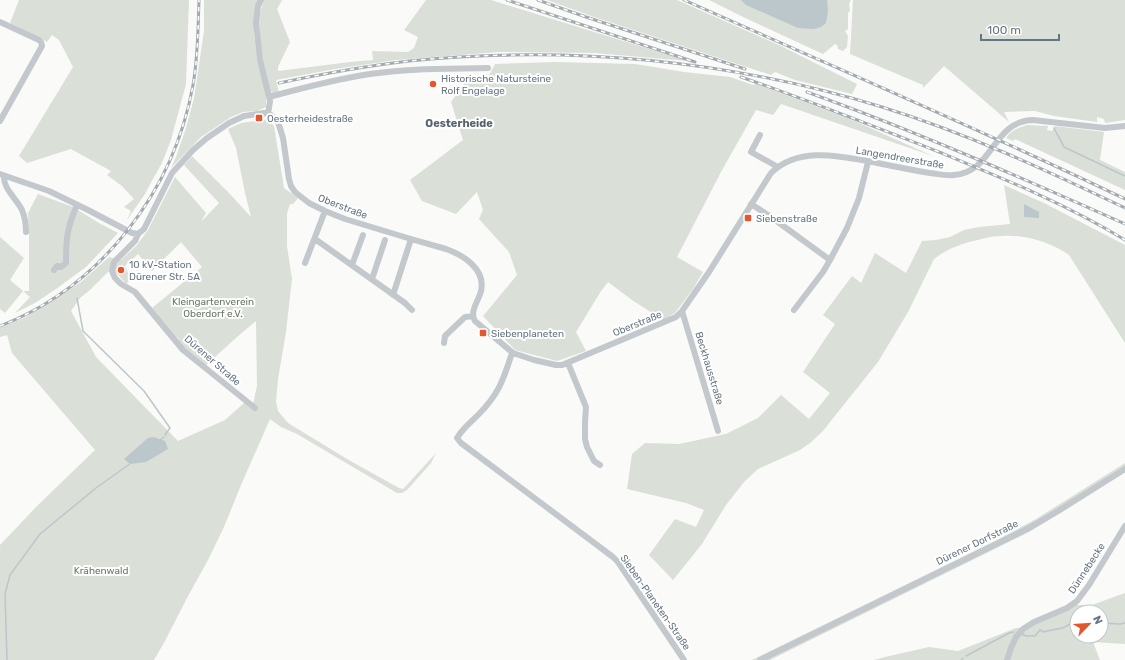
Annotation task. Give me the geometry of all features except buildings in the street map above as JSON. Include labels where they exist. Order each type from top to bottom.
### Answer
[{"type":"street","points":[[2,175],[49,191],[132,233],[138,234],[144,229],[172,173],[199,144],[215,132],[244,116],[268,114],[270,101],[260,60],[257,38],[256,22],[260,0]]},
{"type":"street","points":[[0,22],[36,38],[41,42],[42,46],[0,121]]},
{"type":"street","points":[[269,98],[323,83],[370,74],[394,71],[488,68]]},
{"type":"street","name":"Oberstraße","points":[[268,114],[276,120],[281,130],[289,179],[295,192],[309,203],[364,230],[411,240],[457,253],[467,259],[480,277],[482,284],[481,292],[473,313],[475,321],[513,353],[556,365],[568,363],[676,317],[682,311],[709,272]]},
{"type":"street","name":"Langendreerstraße","points":[[709,272],[769,177],[778,167],[790,160],[799,157],[818,155],[837,156],[922,172],[954,176],[974,169],[1007,130],[1022,121],[1033,120],[1105,128],[1125,126]]},
{"type":"street","points":[[760,135],[751,152],[778,167]]},
{"type":"street","points":[[794,310],[823,272],[847,228],[859,198],[868,162]]},
{"type":"street","points":[[2,175],[6,185],[22,208],[26,232]]},
{"type":"street","points":[[751,204],[830,260]]},
{"type":"street","points":[[54,270],[57,266],[61,267],[66,263],[67,232],[77,205]]},
{"type":"street","points":[[305,263],[325,211]]},
{"type":"street","points":[[352,265],[364,230]]},
{"type":"street","name":"Dürener Straße","points":[[138,234],[135,241],[114,262],[112,271],[115,278],[121,284],[135,292],[183,350],[254,408]]},
{"type":"street","points":[[314,239],[372,279],[405,303],[412,310]]},
{"type":"street","points":[[372,279],[385,240]]},
{"type":"street","points":[[393,295],[411,240]]},
{"type":"street","name":"Beckhausstraße","points":[[682,311],[718,431]]},
{"type":"street","points":[[444,344],[445,336],[465,317],[473,316]]},
{"type":"street","name":"Sieben-Planeten-Straße","points":[[513,353],[496,394],[478,415],[462,429],[457,438],[461,443],[533,498],[613,557],[618,562],[684,660]]},
{"type":"street","points":[[568,363],[586,407],[585,439],[587,447],[594,461],[600,465]]},
{"type":"street","name":"Dürener Dorfstraße","points":[[760,660],[1029,528],[1125,469]]},
{"type":"street","name":"Dünnebecke","points":[[1007,660],[1016,637],[1023,629],[1034,622],[1067,608],[1077,601],[1089,585],[1125,526]]},
{"type":"green space","points":[[19,0],[189,0],[186,84],[171,140],[162,163],[145,194],[127,220],[131,211],[124,207],[134,199],[122,186],[107,175],[111,171],[71,149],[27,163],[19,156],[73,67],[59,40],[52,35],[47,42],[10,23]]},
{"type":"green space","points":[[204,0],[258,0],[254,16],[254,34],[257,59],[266,94],[266,107],[257,111],[243,112],[231,117],[201,137],[171,168],[186,128],[194,98],[204,31]]},
{"type":"green space","points":[[264,0],[282,0],[277,9],[290,42],[278,67],[278,71],[373,60],[372,51],[408,52],[414,48],[418,37],[404,30],[426,0],[491,0],[688,61],[594,53],[499,52],[396,60],[276,80],[279,93],[275,94],[269,90],[260,38],[259,16]]},
{"type":"green space","points":[[547,0],[677,0],[779,45],[857,84],[852,94],[795,80],[775,72],[771,75]]},
{"type":"green space","points":[[709,0],[851,0],[849,4],[850,11],[848,13],[848,29],[845,31],[848,36],[847,47],[843,51],[838,49],[837,45],[835,44],[823,54]]},
{"type":"green space","points":[[853,0],[1125,0],[1125,120],[1105,123],[1104,119],[1097,117],[1097,122],[1054,116],[1035,111],[1004,112],[1009,122],[944,66],[923,88],[923,85],[850,54]]},
{"type":"green space","points":[[555,62],[635,64],[684,72],[730,77],[753,85],[756,84],[850,119],[933,156],[781,104],[773,115],[756,110],[721,172],[677,257],[703,272],[693,289],[675,313],[663,320],[608,282],[576,332],[586,351],[557,361],[515,350],[483,316],[517,275],[509,252],[479,219],[483,210],[477,192],[456,214],[422,201],[410,180],[463,140],[451,102],[470,76],[478,81],[487,79],[495,64]]},
{"type":"green space","name":"Krähenwald","points":[[268,119],[274,126],[284,188],[298,198],[293,204],[290,204],[287,213],[287,246],[292,279],[286,332],[278,379],[276,402],[278,411],[288,423],[347,459],[399,488],[403,489],[436,453],[431,463],[407,490],[402,493],[397,493],[297,434],[281,427],[270,419],[224,527],[208,560],[154,660],[0,660],[0,545],[37,506],[95,450],[12,353],[7,335],[0,337],[0,328],[26,317],[81,282],[109,257],[121,260],[137,245],[148,230],[175,177],[206,213],[201,222],[219,203],[184,165],[192,156],[251,217],[236,148],[228,129],[241,123]],"holes":[[[181,242],[202,267],[152,308],[188,351],[206,365],[256,321],[257,386],[253,404],[244,403],[225,420],[178,441],[96,357],[71,311],[80,298],[109,271],[115,271],[126,284],[131,280],[125,266],[138,254],[152,271]],[[154,437],[161,440],[146,462],[141,462]]]},
{"type":"green space","points":[[1027,125],[1048,126],[1047,130],[1052,131],[1055,126],[1104,132],[1100,160],[1125,172],[1125,190],[1015,139],[1013,141],[1006,138],[1012,131]]},
{"type":"green space","points":[[1004,185],[1044,203],[1125,245],[1125,343],[1069,255],[1062,250],[1036,240],[1018,236],[994,236],[962,244],[947,250],[934,259],[908,312],[878,362],[822,432],[800,450],[758,469],[744,482],[726,505],[702,544],[673,580],[649,555],[675,519],[696,527],[704,510],[686,503],[627,489],[632,454],[645,443],[679,444],[726,434],[758,418],[781,395],[809,419],[830,393],[803,372],[835,324],[823,315],[852,276],[861,283],[875,253],[906,273],[922,241],[950,237],[964,230],[979,227],[1010,224]]},
{"type":"green space","points":[[38,194],[73,207],[118,233],[86,267],[35,303],[15,313],[30,297],[23,291],[29,291],[28,213]]},
{"type":"green space","points":[[0,237],[24,258],[10,280],[23,291],[5,313],[0,309]]},
{"type":"green space","points":[[1125,463],[1125,472],[1029,532],[770,660],[752,660],[995,541],[1036,519]]},
{"type":"green space","points":[[1125,593],[1125,644],[1109,643],[1109,604],[1095,604]]},
{"type":"green space","points":[[1069,608],[1069,644],[1094,644],[1100,660],[874,660],[929,647],[958,651],[1016,628],[1028,627]]},
{"type":"shaded area","points":[[741,0],[827,0],[828,11],[826,23],[821,27],[814,29],[798,28],[746,5]]},
{"type":"shaded area","points":[[1024,204],[1039,212],[1039,218],[1024,217]]},
{"type":"shaded area","points":[[154,437],[165,441],[168,449],[146,462],[130,464],[124,459],[148,438]]},
{"type":"waterway","points":[[1054,128],[1064,147],[1125,176]]},
{"type":"waterway","points":[[77,298],[83,331],[144,391],[170,428],[165,435]]},
{"type":"waterway","points":[[159,441],[164,437]]},
{"type":"waterway","points":[[7,660],[5,594],[10,575],[40,534],[96,488],[131,463]]},
{"type":"waterway","name":"Dünnebecke","points":[[1109,623],[1125,623]]},
{"type":"waterway","name":"Dünnebecke","points":[[1022,634],[1026,636],[1035,636],[1040,630],[1044,632],[1063,628],[1069,625]]},
{"type":"waterway","name":"Dünnebecke","points":[[966,656],[1009,633],[1014,632]]},
{"type":"railway","points":[[0,326],[37,309],[70,287],[100,261],[127,231],[150,198],[169,162],[183,124],[193,85],[198,42],[199,0]]},
{"type":"railway","points":[[507,0],[695,62]]},
{"type":"railway","points":[[538,0],[745,69]]},
{"type":"railway","points":[[684,0],[961,123],[1125,199]]},
{"type":"railway","points":[[279,83],[376,65],[469,56],[588,56],[648,60],[707,68],[766,78],[824,91],[913,117],[975,140],[1125,208]]},
{"type":"railway","points":[[741,77],[840,113],[939,152],[1034,192],[1103,227],[1125,240]]},
{"type":"railway","points":[[807,92],[887,122],[967,155],[1125,224]]},
{"type":"place","name":"Historische Natursteine Rolf Engelage","points":[[433,84]]},
{"type":"place","name":"Oesterheidestraße","points":[[259,118]]},
{"type":"place","name":"Siebenstraße","points":[[748,218]]},
{"type":"place","name":"10 kV-Station Dürener Str. 5A","points":[[121,270]]},
{"type":"place","name":"Siebenplaneten","points":[[483,333]]},
{"type":"district","name":"Oesterheide","points":[[459,123]]},
{"type":"park label","name":"Kleingartenverein Oberdorf e.V.","points":[[213,306]]}]
